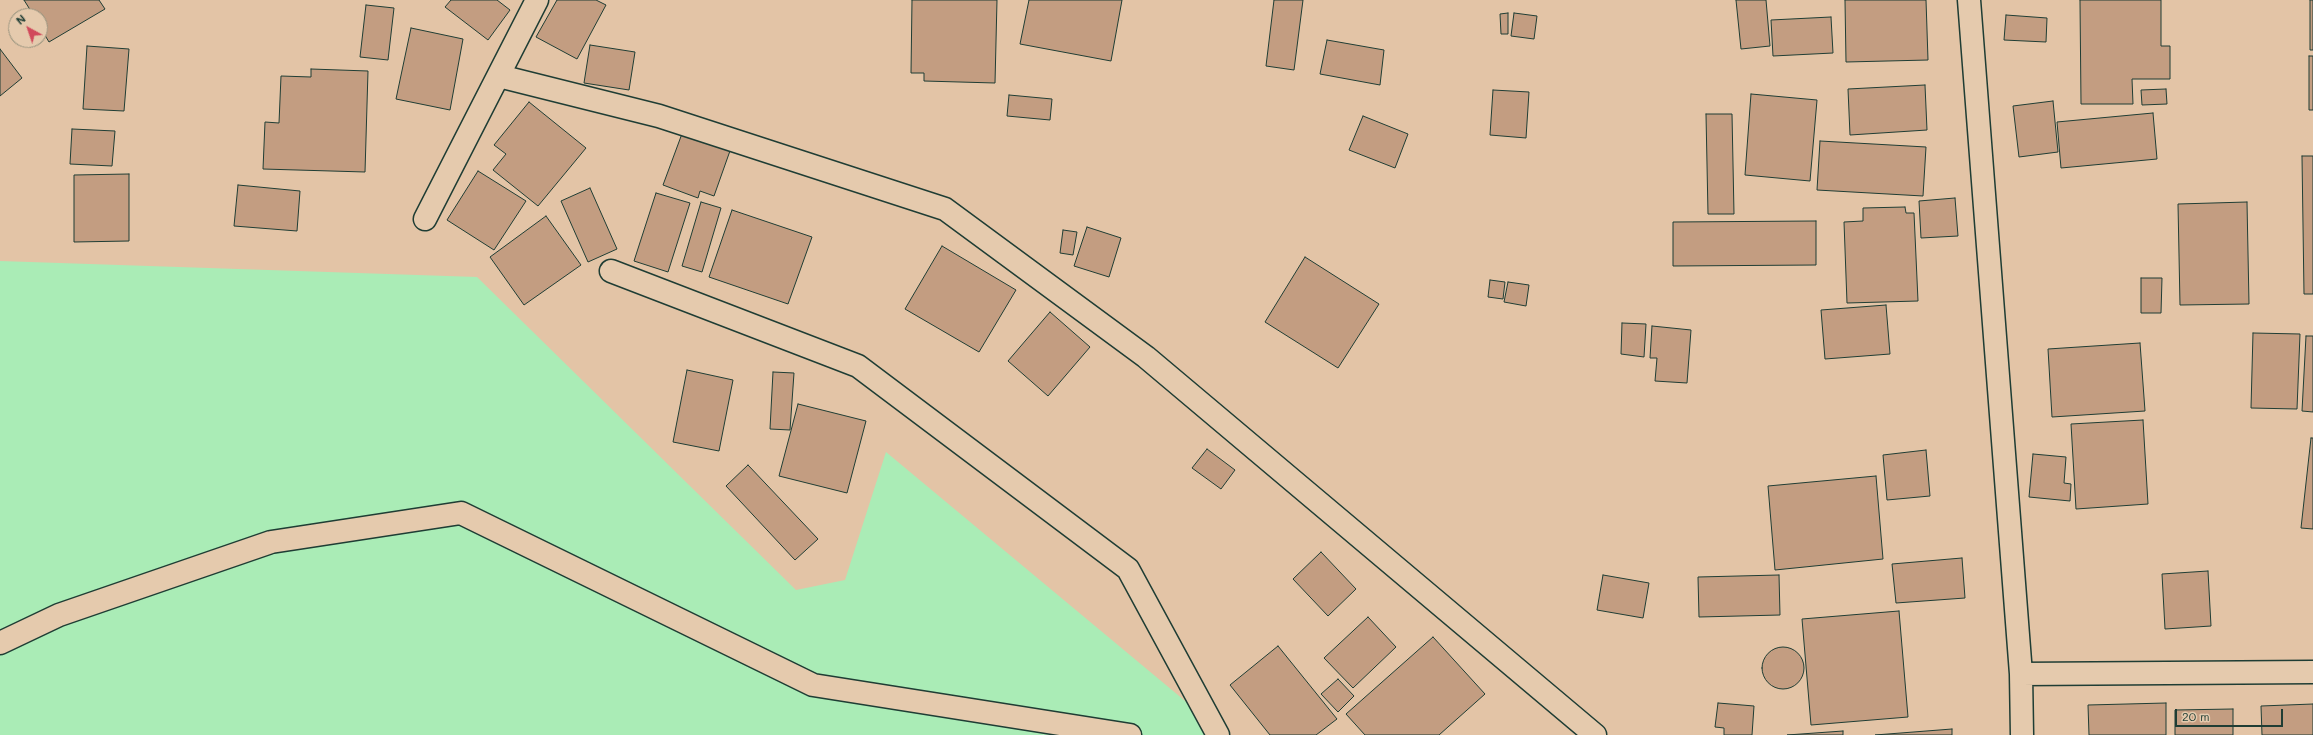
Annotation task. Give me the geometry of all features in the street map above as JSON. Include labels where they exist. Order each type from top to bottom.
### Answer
[{"type":"street","points":[[425,219],[537,0]]},
{"type":"street","points":[[1969,0],[2021,674],[2022,735]]},
{"type":"street","points":[[499,76],[659,116],[945,209],[1146,357],[1595,735]]},
{"type":"street","points":[[611,271],[858,366],[1128,569],[1218,735]]},
{"type":"street","points":[[0,643],[58,615],[271,542],[461,513],[813,685],[1130,735]]},
{"type":"street","points":[[2021,674],[2313,672]]},
{"type":"green space","points":[[0,261],[477,277],[796,590],[845,580],[886,452],[1226,735],[0,735]]},
{"type":"building","points":[[24,0],[99,0],[105,9],[49,42],[48,8],[29,8]]},
{"type":"building","points":[[451,0],[497,0],[510,10],[488,40],[445,7]]},
{"type":"building","points":[[557,0],[596,0],[606,5],[577,59],[536,37]]},
{"type":"building","points":[[912,0],[997,0],[995,83],[924,81],[924,73],[911,73]]},
{"type":"building","points":[[1029,0],[1122,0],[1111,61],[1020,44]]},
{"type":"building","points":[[1274,0],[1303,0],[1294,70],[1266,66]]},
{"type":"building","points":[[1736,0],[1766,0],[1770,46],[1741,49]]},
{"type":"building","points":[[1845,0],[1926,0],[1928,60],[1846,62]]},
{"type":"building","points":[[2080,0],[2161,0],[2161,46],[2170,46],[2170,79],[2132,79],[2133,104],[2081,104]]},
{"type":"building","points":[[2310,0],[2313,0],[2313,50],[2310,50]]},
{"type":"building","points":[[366,5],[394,8],[388,60],[360,57]]},
{"type":"building","points":[[1508,13],[1508,34],[1501,34],[1500,14]]},
{"type":"building","points":[[1514,13],[1537,16],[1534,39],[1511,36]]},
{"type":"building","points":[[2006,15],[2047,18],[2046,42],[2004,40]]},
{"type":"building","points":[[1831,17],[1833,53],[1773,56],[1771,20]]},
{"type":"building","points":[[411,28],[463,39],[450,110],[396,99]]},
{"type":"building","points":[[1327,40],[1384,50],[1380,85],[1320,74]]},
{"type":"building","points":[[590,45],[635,52],[629,90],[584,83]]},
{"type":"building","points":[[87,46],[129,49],[124,111],[83,109]]},
{"type":"building","points":[[0,49],[22,78],[0,96]]},
{"type":"building","points":[[2309,56],[2313,56],[2313,110],[2309,110]]},
{"type":"building","points":[[311,69],[368,71],[365,172],[263,169],[265,122],[279,123],[281,76],[311,77]]},
{"type":"building","points":[[1925,85],[1927,130],[1850,135],[1848,89]]},
{"type":"building","points":[[2166,89],[2167,104],[2142,105],[2141,90]]},
{"type":"building","points":[[1493,90],[1529,92],[1526,138],[1490,135]]},
{"type":"building","points":[[1751,94],[1817,100],[1810,181],[1745,175]]},
{"type":"building","points":[[1009,95],[1052,99],[1050,120],[1007,116]]},
{"type":"building","points":[[2053,101],[2058,152],[2019,157],[2013,106]]},
{"type":"building","points":[[529,102],[586,148],[538,206],[493,170],[506,154],[494,145]]},
{"type":"building","points":[[2153,113],[2157,159],[2061,168],[2057,122]]},
{"type":"building","points":[[1706,114],[1732,114],[1734,214],[1708,214]]},
{"type":"building","points":[[1363,116],[1408,134],[1395,168],[1349,150]]},
{"type":"building","points":[[72,129],[115,131],[112,166],[70,164]]},
{"type":"building","points":[[683,131],[731,148],[714,196],[700,191],[698,198],[663,185]]},
{"type":"building","points":[[1820,141],[1926,147],[1923,196],[1817,190]]},
{"type":"building","points":[[2302,156],[2313,156],[2313,294],[2304,294]]},
{"type":"building","points":[[478,171],[526,201],[494,250],[447,220]]},
{"type":"building","points":[[129,174],[129,241],[74,242],[74,175]]},
{"type":"building","points":[[238,185],[300,191],[297,231],[234,226]]},
{"type":"building","points":[[590,188],[617,249],[588,262],[561,201]]},
{"type":"building","points":[[656,193],[690,203],[668,272],[634,261]]},
{"type":"building","points":[[1955,198],[1958,236],[1921,238],[1919,201]]},
{"type":"building","points":[[701,202],[721,208],[702,272],[682,266]]},
{"type":"building","points":[[2247,202],[2249,304],[2180,305],[2178,204]]},
{"type":"building","points":[[1905,207],[1906,213],[1914,213],[1918,301],[1847,303],[1844,222],[1863,221],[1863,208]]},
{"type":"building","points":[[732,210],[812,237],[788,304],[709,277]]},
{"type":"building","points":[[546,216],[581,265],[524,305],[490,257]]},
{"type":"building","points":[[1816,221],[1816,265],[1673,266],[1673,222]]},
{"type":"building","points":[[1087,227],[1121,238],[1109,277],[1074,266]]},
{"type":"building","points":[[1063,230],[1077,232],[1073,255],[1060,253]]},
{"type":"building","points":[[942,246],[1016,290],[979,352],[905,309]]},
{"type":"building","points":[[1305,257],[1379,304],[1338,368],[1265,322]]},
{"type":"building","points":[[2141,278],[2162,278],[2161,313],[2141,313]]},
{"type":"building","points":[[1490,280],[1505,282],[1503,299],[1488,297]]},
{"type":"building","points":[[1508,282],[1529,285],[1526,306],[1504,302]]},
{"type":"building","points":[[1886,305],[1890,354],[1825,359],[1821,310]]},
{"type":"building","points":[[1050,312],[1090,347],[1048,396],[1008,361]]},
{"type":"building","points":[[1622,323],[1646,324],[1644,357],[1621,354]]},
{"type":"building","points":[[1652,326],[1691,330],[1687,383],[1655,381],[1657,358],[1650,358]]},
{"type":"building","points":[[2253,333],[2300,334],[2297,409],[2251,408]]},
{"type":"building","points":[[2306,336],[2313,336],[2313,412],[2302,411]]},
{"type":"building","points":[[2140,343],[2145,411],[2052,417],[2048,349]]},
{"type":"building","points":[[687,370],[733,380],[719,451],[673,442]]},
{"type":"building","points":[[773,372],[794,373],[790,430],[770,429]]},
{"type":"building","points":[[798,404],[866,421],[847,493],[779,476]]},
{"type":"building","points":[[2143,420],[2148,504],[2076,509],[2071,424]]},
{"type":"building","points":[[2311,438],[2313,438],[2313,529],[2301,528]]},
{"type":"building","points":[[1207,449],[1235,470],[1221,489],[1192,468]]},
{"type":"building","points":[[1926,450],[1930,496],[1887,500],[1883,455]]},
{"type":"building","points":[[2033,454],[2066,457],[2064,483],[2071,484],[2070,501],[2029,497]]},
{"type":"building","points":[[748,465],[818,539],[795,560],[726,486]]},
{"type":"building","points":[[1876,476],[1883,559],[1775,570],[1768,486]]},
{"type":"building","points":[[1321,552],[1356,589],[1328,616],[1293,579]]},
{"type":"building","points":[[1962,558],[1965,598],[1896,603],[1892,564]]},
{"type":"building","points":[[2208,571],[2211,626],[2165,629],[2162,574]]},
{"type":"building","points":[[1603,575],[1649,583],[1643,618],[1597,610]]},
{"type":"building","points":[[1779,575],[1780,615],[1699,617],[1698,577]]},
{"type":"building","points":[[1899,611],[1908,717],[1811,725],[1802,619]]},
{"type":"building","points":[[1368,617],[1396,647],[1353,688],[1324,658]]},
{"type":"building","points":[[1433,637],[1485,694],[1439,735],[1365,735],[1346,714]]},
{"type":"building","points":[[1278,646],[1337,719],[1316,735],[1270,735],[1230,685]]},
{"type":"building","points":[[1779,647],[1787,647],[1795,650],[1801,656],[1804,668],[1801,680],[1795,686],[1787,689],[1779,689],[1771,686],[1765,680],[1762,672],[1762,664],[1765,656],[1771,650]]},
{"type":"building","points":[[1338,679],[1354,696],[1338,712],[1321,694]]},
{"type":"building","points":[[1718,703],[1754,706],[1752,735],[1724,735],[1724,728],[1715,727]]},
{"type":"building","points":[[2166,703],[2166,735],[2089,735],[2088,705]]},
{"type":"building","points":[[2313,704],[2313,735],[2262,735],[2261,706]]},
{"type":"building","points":[[2233,709],[2233,735],[2175,735],[2175,710]]},
{"type":"building","points":[[1952,729],[1952,735],[1875,735]]},
{"type":"building","points":[[1843,731],[1843,735],[1787,735]]}]
